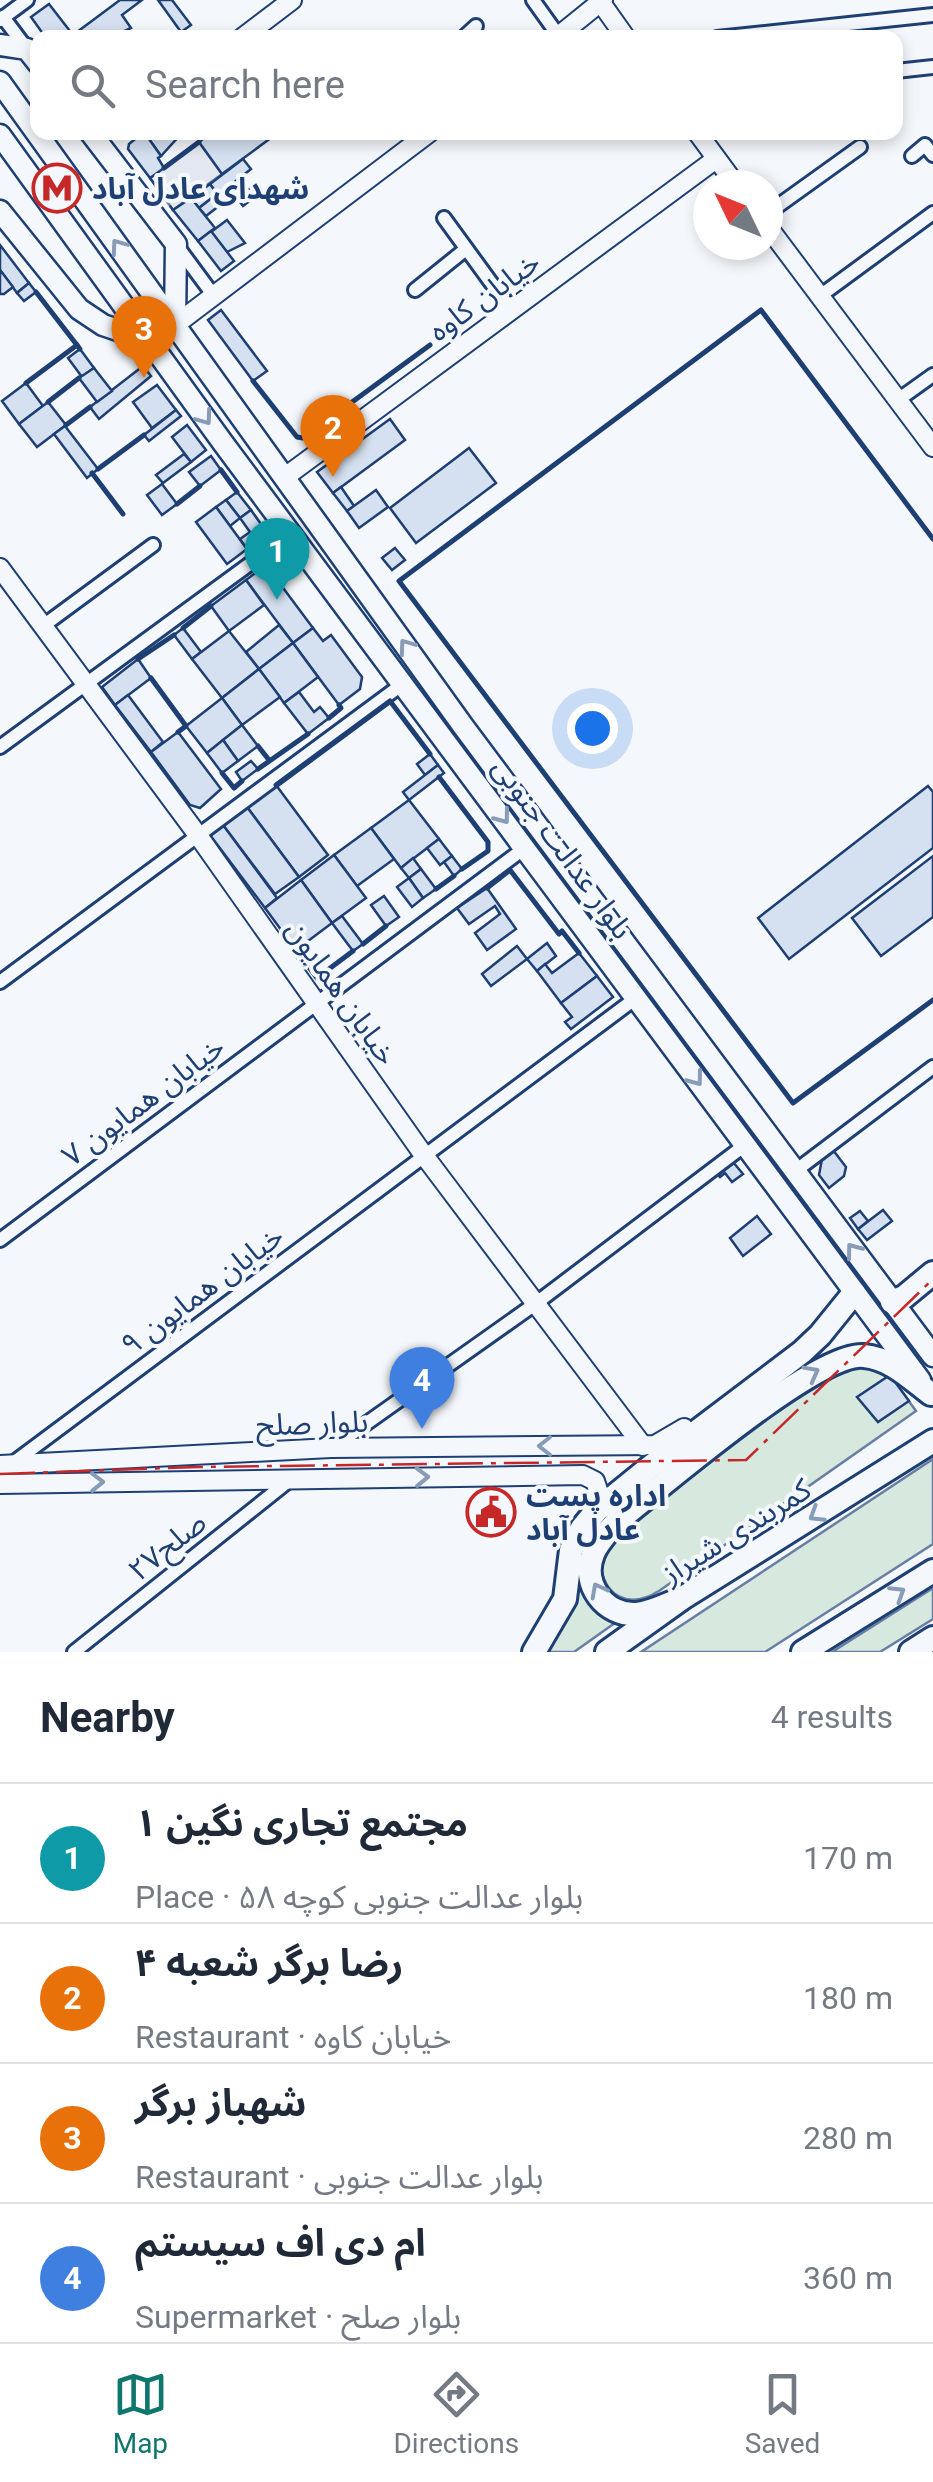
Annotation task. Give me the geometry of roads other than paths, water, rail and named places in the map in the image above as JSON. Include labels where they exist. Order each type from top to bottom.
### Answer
[{"type":"highway","points":[[892,1302],[904,1298],[933,1273]]},
{"type":"highway","points":[[534,1652],[565,1599],[571,1550],[582,1528],[598,1510],[820,1336],[854,1293]]},
{"type":"highway","points":[[682,1599],[638,1614],[604,1604],[596,1594],[589,1568],[595,1549],[616,1522],[799,1380],[850,1355],[869,1356],[891,1364],[932,1395]]},
{"type":"highway","name":"کمربندی شیراز","points":[[607,1652],[682,1599],[933,1441]]},
{"type":"highway","points":[[803,1652],[933,1570]]},
{"type":"highway","points":[[910,1652],[933,1638]]},
{"type":"main road","points":[[0,45],[30,55]]},
{"type":"main road","name":"بلوار عدالت جنوبی","points":[[0,82],[30,124]]},
{"type":"main road","name":"بلوار عدالت جنوبی","points":[[0,135],[147,340],[932,1395]]},
{"type":"main road","name":"بلوار عدالت جنوبی","points":[[42,140],[463,726],[933,1356]]},
{"type":"main road","points":[[104,140],[176,244],[175,325]]},
{"type":"main road","points":[[1,215],[79,309],[102,325],[147,340]]},
{"type":"main road","points":[[445,739],[463,726]]},
{"type":"street","points":[[27,0],[2,18],[30,53]]},
{"type":"street","points":[[253,30],[292,0]]},
{"type":"street","points":[[533,0],[553,30]]},
{"type":"street","points":[[565,30],[601,1],[621,30]]},
{"type":"street","points":[[793,30],[933,15]]},
{"type":"street","points":[[471,30],[476,26]]},
{"type":"street","points":[[903,70],[933,67]]},
{"type":"street","points":[[175,325],[419,140]]},
{"type":"street","points":[[703,140],[724,170]]},
{"type":"street","points":[[912,156],[926,146],[933,156]]},
{"type":"street","points":[[783,202],[860,147]]},
{"type":"street","name":"خیابان کاوه","points":[[285,477],[716,159]]},
{"type":"street","points":[[820,296],[933,213]]},
{"type":"street","points":[[444,218],[512,310]]},
{"type":"street","points":[[176,244],[214,296]]},
{"type":"street","points":[[783,247],[933,446]]},
{"type":"street","points":[[414,290],[466,249]]},
{"type":"street","points":[[898,400],[933,375]]},
{"type":"street","points":[[0,747],[292,533]]},
{"type":"street","points":[[43,626],[154,545]]},
{"type":"street","name":"خیابان همایون","points":[[0,568],[197,834],[423,1154],[642,1446]]},
{"type":"street","points":[[0,982],[404,683]]},
{"type":"street","name":"خیابان همایون ۷","points":[[0,1240],[526,847]]},
{"type":"street","name":"خیابان همایون ۹","points":[[6,1465],[636,998]]},
{"type":"street","points":[[794,1172],[933,1067]]},
{"type":"street","points":[[330,1448],[535,1304],[745,1145]]},
{"type":"street","name":"بلوار صلح","points":[[6,1465],[330,1448],[642,1446],[667,1440],[745,1386],[784,1366]]},
{"type":"street","points":[[469,1476],[471,1447]]},
{"type":"street","name":"بلوار صلح","points":[[0,1484],[583,1474],[594,1481],[599,1493],[598,1510]]},
{"type":"street","name":"صلح۲۷","points":[[74,1652],[292,1478]]},
{"type":"place","name":"شهدای عادل آباد","points":[[57,188]]},
{"type":"place","name":"شهباز برگر","points":[[144,378]]},
{"type":"place","name":"رضا برگر شعبه ۴","points":[[333,477]]},
{"type":"place","name":"مجتمع تجاری نگین ۱","points":[[277,600]]},
{"type":"place","name":"ام دی اف سیستم","points":[[422,1429]]},
{"type":"place","name":"اداره پست عادل آباد","points":[[491,1512]]}]
